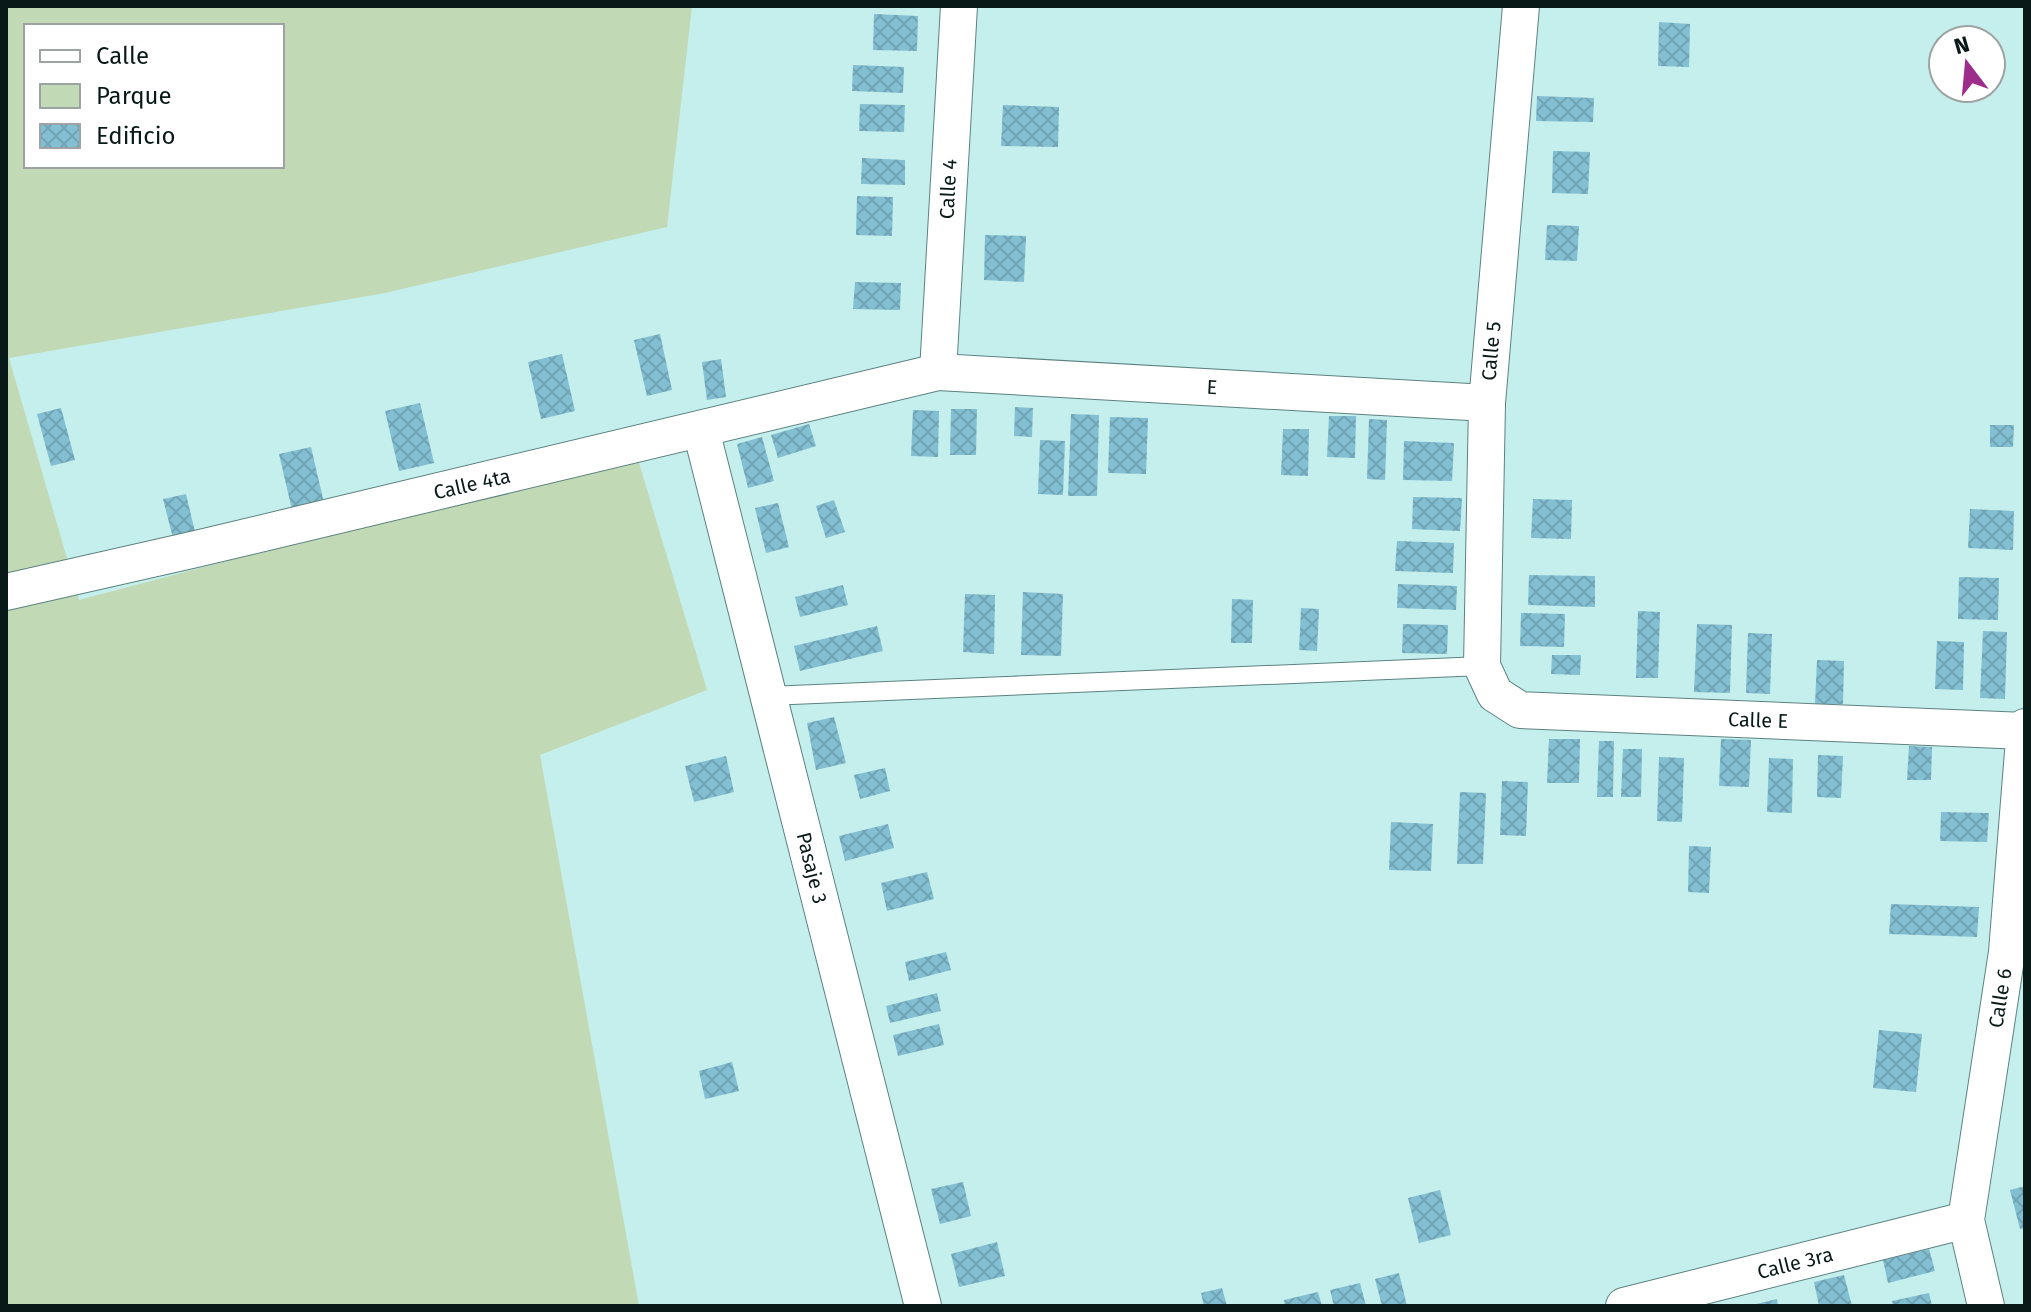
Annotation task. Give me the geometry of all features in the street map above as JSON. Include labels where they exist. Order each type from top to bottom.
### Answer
[{"type":"street","name":"Calle 4","points":[[938,372],[959,6]]},
{"type":"street","name":"Calle 5","points":[[1489,680],[1487,403],[1521,6]]},
{"type":"street","name":"E","points":[[938,372],[1487,403]]},
{"type":"street","name":"Calle 4ta","points":[[6,592],[938,372]]},
{"type":"street","name":"Pasaje 3","points":[[701,430],[923,1306]]},
{"type":"street","name":"Calle E","points":[[1489,680],[1520,710],[2025,730]]},
{"type":"street","name":"Calle 6","points":[[1966,1220],[2007,952],[2025,730]]},
{"type":"street","name":"Calle 3ra","points":[[1624,1306],[1966,1220]]},
{"type":"street","points":[[1966,1220],[1986,1306]]},
{"type":"lane","points":[[768,696],[1489,680]]},
{"type":"green space","points":[[6,6],[692,6],[667,227],[385,293],[9,358],[79,600],[636,453],[707,690],[540,755],[639,1306],[6,1306]]},
{"type":"building","points":[[874,14],[918,16],[917,51],[873,50]]},
{"type":"building","points":[[1659,22],[1690,24],[1689,67],[1658,66]]},
{"type":"building","points":[[853,65],[904,67],[903,93],[852,91]]},
{"type":"building","points":[[1537,96],[1594,98],[1593,122],[1536,121]]},
{"type":"building","points":[[860,104],[905,105],[904,132],[859,131]]},
{"type":"building","points":[[1003,105],[1059,107],[1058,147],[1001,146]]},
{"type":"building","points":[[1553,151],[1590,152],[1588,194],[1552,193]]},
{"type":"building","points":[[862,158],[905,160],[905,185],[861,184]]},
{"type":"building","points":[[857,196],[893,197],[892,236],[856,235]]},
{"type":"building","points":[[1547,225],[1579,226],[1577,261],[1545,260]]},
{"type":"building","points":[[985,235],[1026,236],[1024,282],[984,280]]},
{"type":"building","points":[[855,282],[901,283],[900,310],[853,309]]},
{"type":"building","points":[[660,334],[672,390],[647,396],[634,340]]},
{"type":"building","points":[[562,354],[575,411],[541,419],[528,362]]},
{"type":"building","points":[[721,359],[726,397],[707,400],[702,362]]},
{"type":"building","points":[[420,403],[434,463],[399,471],[385,411]]},
{"type":"building","points":[[1015,407],[1033,408],[1032,437],[1014,436]]},
{"type":"building","points":[[61,408],[75,460],[51,466],[37,414]]},
{"type":"building","points":[[951,409],[977,409],[976,455],[950,455]]},
{"type":"building","points":[[913,410],[939,411],[938,457],[911,456]]},
{"type":"building","points":[[1071,414],[1099,415],[1097,496],[1068,496]]},
{"type":"building","points":[[1329,416],[1356,416],[1355,458],[1327,457]]},
{"type":"building","points":[[1110,417],[1148,418],[1146,474],[1108,473]]},
{"type":"building","points":[[1369,419],[1387,420],[1385,480],[1367,479]]},
{"type":"building","points":[[809,424],[816,446],[778,458],[771,435]]},
{"type":"building","points":[[1990,425],[2014,425],[2013,447],[1990,447]]},
{"type":"building","points":[[1283,429],[1309,429],[1308,476],[1281,475]]},
{"type":"building","points":[[762,437],[774,481],[748,488],[737,444]]},
{"type":"building","points":[[1040,440],[1065,441],[1063,495],[1038,494]]},
{"type":"building","points":[[1404,441],[1454,443],[1452,481],[1403,480]]},
{"type":"building","points":[[311,447],[324,503],[292,510],[279,454]]},
{"type":"building","points":[[186,494],[196,536],[174,542],[163,499]]},
{"type":"building","points":[[1413,497],[1462,498],[1460,531],[1412,529]]},
{"type":"building","points":[[1533,499],[1572,500],[1571,539],[1531,538]]},
{"type":"building","points":[[834,500],[845,532],[826,538],[816,506]]},
{"type":"building","points":[[778,503],[789,547],[766,553],[755,508]]},
{"type":"building","points":[[1970,509],[2014,511],[2013,550],[1968,548]]},
{"type":"building","points":[[1397,541],[1454,543],[1453,573],[1395,571]]},
{"type":"building","points":[[1529,575],[1595,576],[1595,607],[1528,605]]},
{"type":"building","points":[[1959,577],[1999,578],[1998,620],[1958,619]]},
{"type":"building","points":[[1398,584],[1457,586],[1456,610],[1397,608]]},
{"type":"building","points":[[843,585],[848,605],[800,617],[795,597]]},
{"type":"building","points":[[1023,592],[1063,594],[1061,656],[1021,655]]},
{"type":"building","points":[[965,594],[995,595],[994,654],[963,652]]},
{"type":"building","points":[[1232,599],[1253,600],[1252,643],[1231,643]]},
{"type":"building","points":[[1301,608],[1319,609],[1317,651],[1299,650]]},
{"type":"building","points":[[1638,611],[1660,612],[1658,678],[1636,678]]},
{"type":"building","points":[[1521,613],[1565,614],[1564,647],[1520,646]]},
{"type":"building","points":[[1403,624],[1448,625],[1447,654],[1402,653]]},
{"type":"building","points":[[1697,624],[1732,625],[1730,693],[1694,692]]},
{"type":"building","points":[[877,626],[883,651],[800,671],[794,646]]},
{"type":"building","points":[[1983,631],[2007,632],[2005,699],[1980,698]]},
{"type":"building","points":[[1748,633],[1772,634],[1770,694],[1746,693]]},
{"type":"building","points":[[1937,641],[1964,642],[1963,690],[1935,689]]},
{"type":"building","points":[[1552,655],[1581,655],[1580,675],[1551,674]]},
{"type":"building","points":[[1817,660],[1844,661],[1843,704],[1815,704]]},
{"type":"building","points":[[834,717],[846,763],[816,770],[807,723]]},
{"type":"building","points":[[1549,739],[1580,739],[1579,783],[1547,783]]},
{"type":"building","points":[[1721,739],[1751,740],[1749,787],[1719,786]]},
{"type":"building","points":[[1599,741],[1614,741],[1613,797],[1597,797]]},
{"type":"building","points":[[1909,746],[1932,747],[1931,780],[1907,780]]},
{"type":"building","points":[[1623,749],[1642,749],[1641,797],[1621,797]]},
{"type":"building","points":[[1818,755],[1843,756],[1841,798],[1817,797]]},
{"type":"building","points":[[726,756],[734,792],[694,802],[685,766]]},
{"type":"building","points":[[1659,757],[1684,758],[1682,822],[1657,821]]},
{"type":"building","points":[[1769,758],[1793,759],[1792,813],[1767,812]]},
{"type":"building","points":[[885,768],[890,791],[860,799],[854,775]]},
{"type":"building","points":[[1502,781],[1528,782],[1526,836],[1500,835]]},
{"type":"building","points":[[1460,792],[1486,793],[1483,864],[1457,864]]},
{"type":"building","points":[[1941,812],[1989,813],[1987,842],[1940,841]]},
{"type":"building","points":[[1391,822],[1433,824],[1431,871],[1389,870]]},
{"type":"building","points":[[888,824],[894,848],[845,861],[839,836]]},
{"type":"building","points":[[1689,846],[1711,847],[1709,893],[1688,892]]},
{"type":"building","points":[[927,872],[934,899],[887,911],[881,883]]},
{"type":"building","points":[[1891,904],[1979,907],[1977,937],[1889,934]]},
{"type":"building","points":[[946,952],[951,970],[909,981],[905,962]]},
{"type":"building","points":[[937,993],[941,1011],[890,1023],[886,1006]]},
{"type":"building","points":[[939,1024],[944,1045],[898,1056],[893,1035]]},
{"type":"building","points":[[1879,1030],[1922,1034],[1916,1092],[1873,1088]]},
{"type":"building","points":[[732,1062],[739,1091],[705,1099],[699,1071]]},
{"type":"building","points":[[963,1182],[971,1216],[940,1224],[931,1189]]},
{"type":"building","points":[[2025,1186],[2025,1228],[2020,1229],[2010,1190]]},
{"type":"building","points":[[1440,1190],[1451,1235],[1419,1243],[1408,1198]]},
{"type":"building","points":[[997,1242],[1005,1276],[959,1287],[951,1254]]},
{"type":"building","points":[[1929,1249],[1935,1271],[1888,1283],[1883,1260]]},
{"type":"building","points":[[1399,1273],[1407,1306],[1382,1306],[1375,1279]]},
{"type":"building","points":[[1844,1275],[1852,1306],[1819,1306],[1814,1282]]},
{"type":"building","points":[[1360,1283],[1366,1306],[1334,1306],[1330,1290]]},
{"type":"building","points":[[1222,1288],[1227,1306],[1204,1306],[1201,1293]]},
{"type":"building","points":[[1318,1292],[1322,1306],[1285,1306],[1284,1300]]},
{"type":"building","points":[[1929,1293],[1932,1306],[1893,1306],[1892,1301]]},
{"type":"building","points":[[1777,1299],[1778,1306],[1752,1306],[1752,1305]]}]
